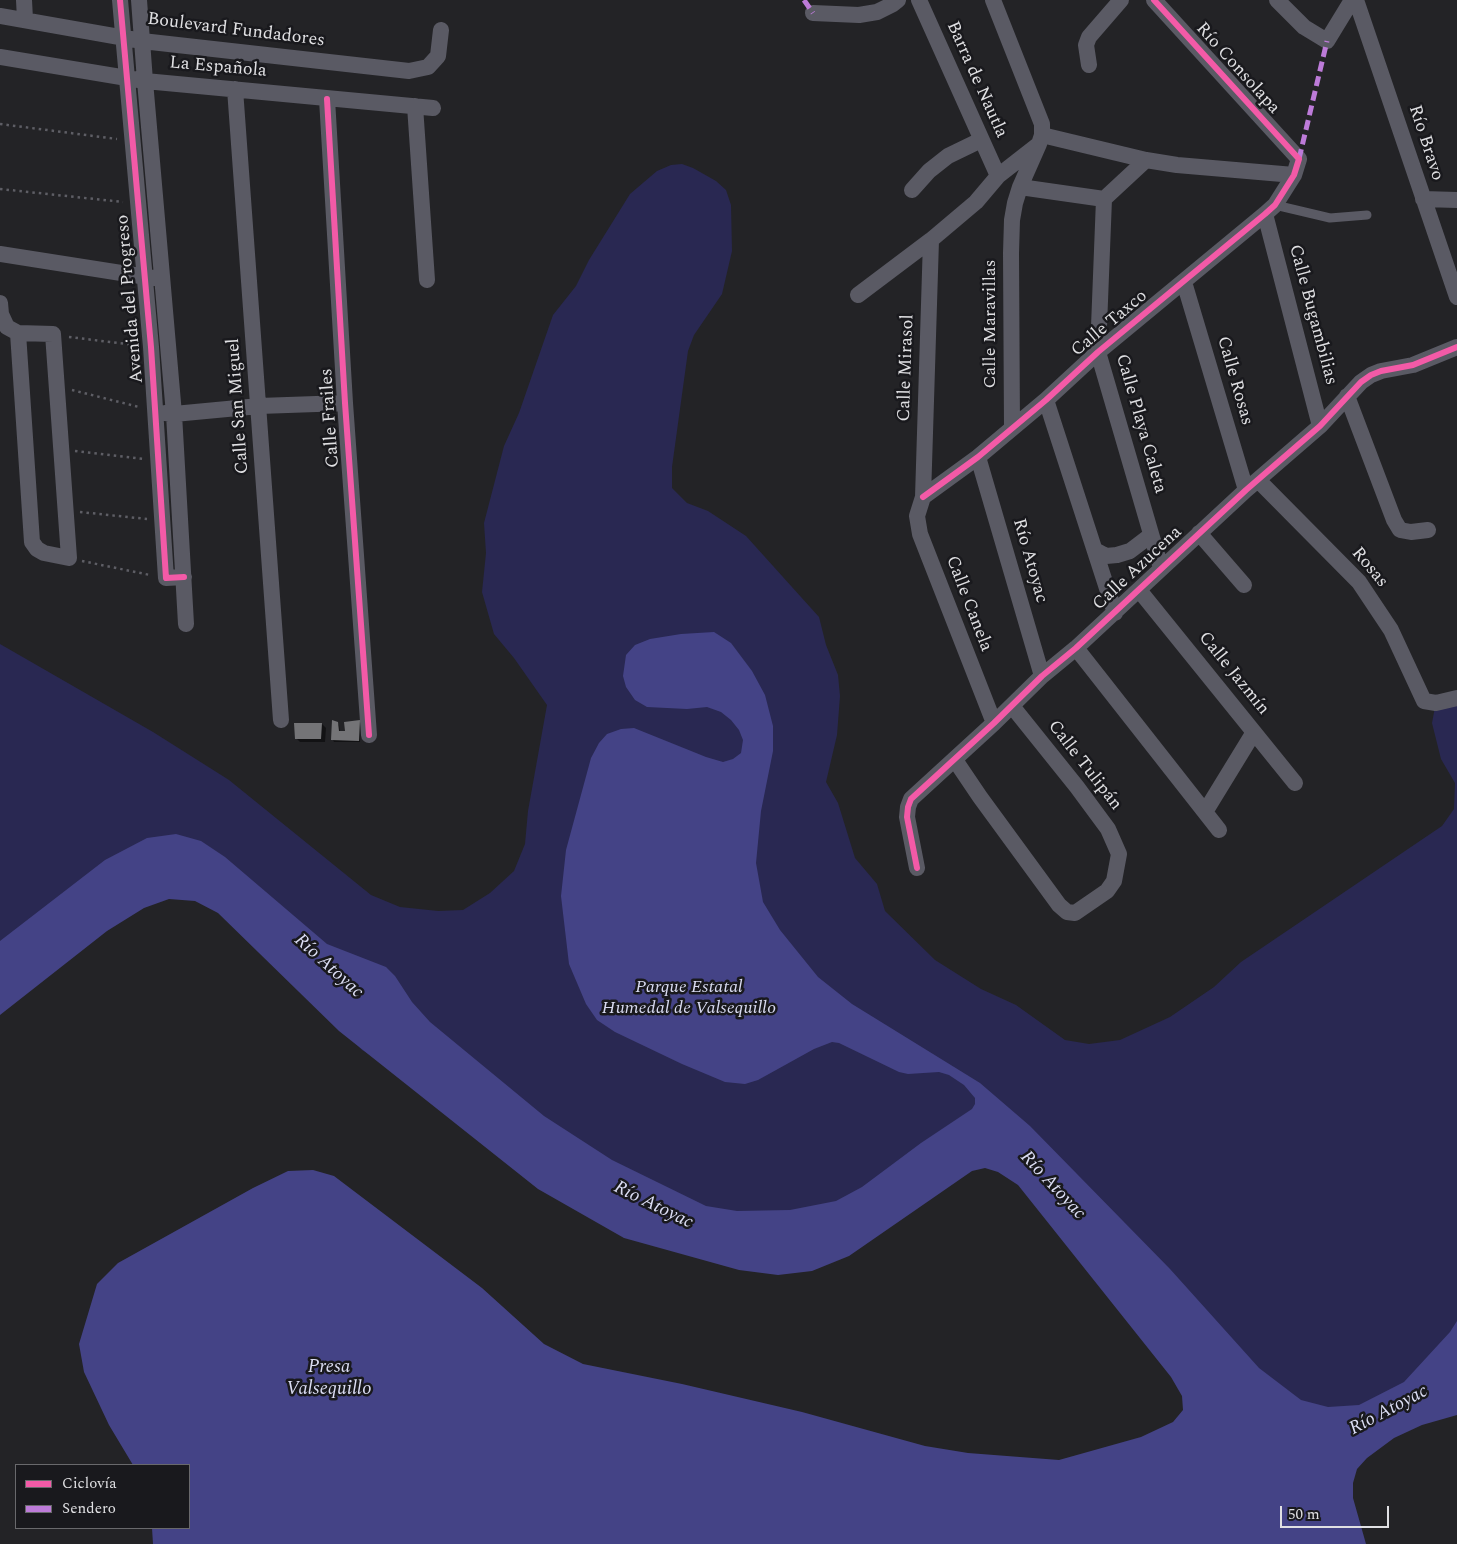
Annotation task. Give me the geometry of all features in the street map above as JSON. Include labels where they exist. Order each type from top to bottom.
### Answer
[{"type":"street","points":[[24,0],[25,19]]},
{"type":"street","name":"Avenida del Progreso","points":[[120,0],[151,347],[166,578]]},
{"type":"street","name":"Avenida del Progreso","points":[[139,0],[174,414],[186,624]]},
{"type":"street","points":[[813,13],[859,16],[877,12],[898,0]]},
{"type":"street","name":"Barra de Nautla","points":[[919,0],[998,176]]},
{"type":"street","points":[[858,295],[931,240],[976,202],[998,176],[1041,139],[1042,124],[993,0]]},
{"type":"street","points":[[1089,65],[1086,45],[1088,36],[1121,0]]},
{"type":"street","name":"Río Consolapa","points":[[1154,0],[1299,159]]},
{"type":"street","points":[[1278,0],[1304,27],[1328,41],[1352,0]]},
{"type":"street","name":"Río Bravo","points":[[1356,0],[1457,298]]},
{"type":"street","name":"Boulevard Fundadores","points":[[0,16],[142,41],[408,72],[428,66],[438,56],[441,30]]},
{"type":"street","name":"La Española","points":[[0,57],[145,81],[433,108]]},
{"type":"street","name":"Calle San Miguel","points":[[235,89],[281,720]]},
{"type":"street","name":"Calle Frailes","points":[[326,99],[345,403],[369,735]]},
{"type":"street","points":[[415,106],[427,280]]},
{"type":"street","points":[[1041,139],[1146,160],[1294,175]]},
{"type":"street","name":"Calle Maravillas","points":[[1012,428],[1012,220],[1020,187],[1041,139]]},
{"type":"street","points":[[912,190],[929,171],[948,156],[981,140]]},
{"type":"street","name":"Calle Taxco","points":[[923,497],[978,457],[1046,400],[1098,352],[1270,209],[1294,175],[1299,159]]},
{"type":"street","points":[[1020,187],[1104,199],[1146,160]]},
{"type":"street","name":"Calle Playa Caleta","points":[[1104,199],[1098,352],[1161,568]]},
{"type":"street","points":[[1423,199],[1457,200]]},
{"type":"street","name":"Calle Bugambilias","points":[[1270,209],[1320,426]]},
{"type":"street","name":"Calle Mirasol","points":[[923,497],[931,240]]},
{"type":"street","points":[[0,254],[162,279]]},
{"type":"street","name":"Calle Rosas","points":[[1184,282],[1246,490]]},
{"type":"street","points":[[0,303],[1,314],[7,328],[18,333],[53,334],[69,558],[37,550],[32,542],[18,333]]},
{"type":"street","name":"Calle Azucena","points":[[916,868],[907,816],[911,799],[955,760],[1042,676],[1115,613],[1246,490],[1320,426],[1347,396],[1371,375],[1381,371],[1413,365],[1457,347]]},
{"type":"street","points":[[1347,396],[1394,520],[1400,530],[1410,532],[1428,530]]},
{"type":"street","points":[[1046,400],[1115,613]]},
{"type":"street","points":[[155,411],[174,414],[259,406],[345,403]]},
{"type":"street","name":"Río Atoyac","points":[[978,457],[1042,676]]},
{"type":"street","name":"Rosas","points":[[1258,480],[1359,582],[1391,630],[1424,701],[1436,703],[1457,698]]},
{"type":"street","name":"Calle Canela","points":[[923,497],[917,516],[920,534],[994,723]]},
{"type":"street","points":[[1199,533],[1244,586]]},
{"type":"street","points":[[1094,550],[1106,556],[1117,555],[1130,550],[1152,535]]},
{"type":"street","points":[[166,578],[184,577]]},
{"type":"street","name":"Calle Jazmín","points":[[1139,590],[1295,783]]},
{"type":"street","points":[[1076,648],[1219,830]]},
{"type":"street","name":"Calle Tulipán","points":[[955,760],[1042,882],[1067,912],[1075,913],[1082,910],[1107,891],[1114,881],[1119,854],[1108,829],[1012,706]]},
{"type":"street","points":[[1205,812],[1254,732]]},
{"type":"lane","points":[[1270,209],[1330,218],[1367,215]]},
{"type":"path","points":[[0,124],[133,142]]},
{"type":"path","points":[[0,189],[138,203]]},
{"type":"path","points":[[53,334],[151,347]]},
{"type":"path","points":[[56,386],[155,411]]},
{"type":"path","points":[[62,449],[157,460]]},
{"type":"path","points":[[66,511],[162,520]]},
{"type":"path","points":[[69,558],[166,578]]},
{"type":"green space","name":"Parque Estatal Humedal de Valsequillo","points":[[682,164],[716,181],[726,190],[731,205],[732,251],[722,294],[694,335],[688,351],[672,467],[672,488],[687,503],[708,511],[746,536],[819,617],[826,645],[838,675],[840,696],[837,735],[826,782],[838,803],[855,858],[877,884],[885,911],[935,960],[981,989],[1016,1005],[1065,1040],[1089,1044],[1120,1040],[1170,1017],[1214,987],[1241,962],[1442,826],[1454,809],[1455,783],[1441,759],[1432,723],[1435,707],[1457,694],[1457,1376],[1305,1441],[982,1149],[772,1265],[529,1148],[362,1050],[204,883],[167,885],[0,1005],[0,644],[153,732],[229,780],[371,895],[400,907],[438,911],[463,910],[490,893],[514,871],[525,844],[528,811],[547,705],[514,658],[494,634],[482,592],[486,553],[484,523],[504,446],[519,413],[553,315],[576,286],[589,260],[630,194],[657,171],[671,165]]},
{"type":"water","name":"Presa Valsequillo","points":[[714,632],[731,643],[752,671],[765,695],[773,726],[773,751],[761,811],[756,863],[763,902],[780,930],[818,977],[852,1004],[980,1083],[1030,1126],[1170,1269],[1259,1368],[1301,1400],[1328,1407],[1359,1405],[1404,1382],[1450,1332],[1457,1321],[1457,1415],[1422,1425],[1394,1438],[1367,1458],[1357,1469],[1353,1483],[1353,1498],[1366,1544],[153,1544],[152,1529],[190,1529],[190,1464],[132,1464],[109,1425],[84,1372],[79,1344],[97,1284],[118,1263],[253,1188],[288,1171],[313,1170],[334,1176],[482,1288],[544,1344],[583,1364],[682,1384],[802,1412],[925,1446],[968,1453],[1059,1460],[1141,1437],[1173,1422],[1183,1410],[1182,1396],[1171,1377],[1018,1185],[998,1172],[985,1168],[972,1171],[849,1256],[812,1271],[778,1275],[739,1270],[624,1238],[538,1189],[339,1031],[218,913],[195,901],[169,899],[144,908],[107,931],[0,1015],[0,941],[105,860],[147,838],[176,834],[201,841],[225,857],[327,944],[386,967],[395,976],[412,1002],[430,1022],[544,1116],[612,1160],[706,1206],[737,1211],[790,1210],[836,1201],[862,1187],[921,1143],[972,1109],[975,1104],[975,1098],[964,1085],[949,1075],[939,1072],[908,1074],[899,1072],[839,1043],[832,1042],[814,1049],[758,1080],[745,1084],[725,1082],[615,1032],[597,1020],[586,1004],[569,964],[561,896],[566,850],[591,758],[599,743],[607,734],[621,729],[634,728],[723,762],[733,759],[741,753],[743,740],[739,730],[721,712],[707,707],[687,709],[647,707],[635,700],[626,687],[623,676],[626,655],[635,645],[650,639],[681,634]]},
{"type":"building","points":[[332,720],[338,722],[339,731],[345,731],[344,722],[360,720],[359,741],[331,740]]},
{"type":"building","points":[[294,723],[322,723],[321,739],[295,739]]},
{"type":"marked path","points":[[804,0],[813,13]]},
{"type":"marked path","points":[[1299,159],[1327,41]]},
{"type":"cycle path","points":[[120,0],[151,347],[166,578],[184,577]]},
{"type":"cycle path","points":[[923,497],[978,457],[1046,400],[1098,352],[1265,214],[1275,205],[1294,175],[1299,159],[1154,0]]},
{"type":"cycle path","points":[[327,99],[345,403],[369,735]]},
{"type":"cycle path","points":[[917,868],[907,817],[911,799],[1042,676],[1076,648],[1246,490],[1320,426],[1361,382],[1381,371],[1413,365],[1457,347]]}]
